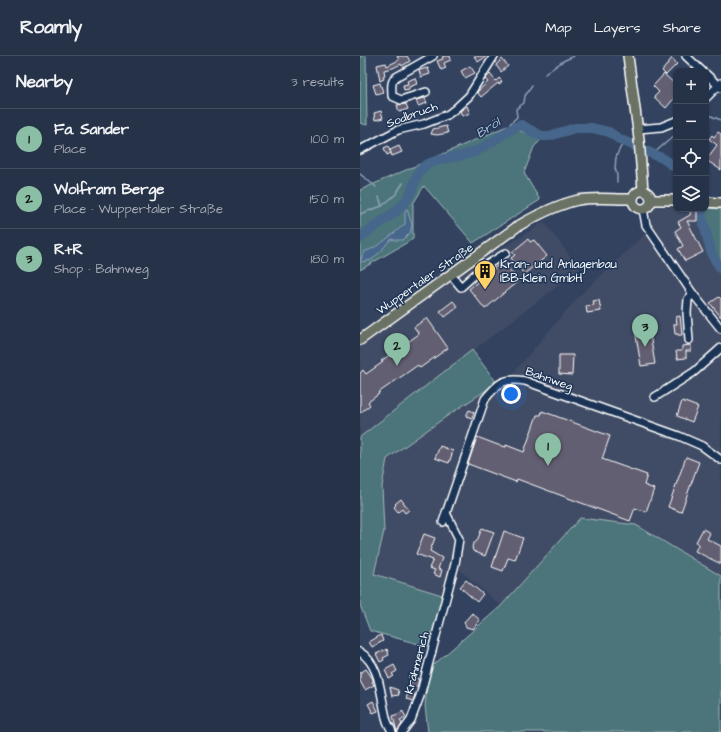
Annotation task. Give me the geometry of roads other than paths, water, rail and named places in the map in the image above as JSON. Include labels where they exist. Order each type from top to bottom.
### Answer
[{"type":"main road","points":[[628,56],[638,129],[643,190]]},
{"type":"main road","points":[[643,190],[648,192],[652,200],[650,205],[642,209],[637,208],[632,200],[635,193],[643,190]]},
{"type":"main road","name":"Wuppertaler Straße","points":[[360,340],[451,276],[518,226],[534,217],[565,203],[589,199],[632,200]]},
{"type":"main road","points":[[652,200],[673,200]]},
{"type":"main road","points":[[709,202],[721,203]]},
{"type":"street","points":[[426,92],[401,100],[392,96],[391,84],[396,77],[433,56]]},
{"type":"street","name":"Sodbruch","points":[[360,150],[398,130],[424,124],[447,115],[469,96],[494,56]]},
{"type":"street","points":[[686,56],[699,68]]},
{"type":"street","points":[[709,77],[720,86],[709,95]]},
{"type":"street","points":[[638,129],[661,127],[673,123]]},
{"type":"street","points":[[642,209],[646,226],[693,294],[721,329]]},
{"type":"street","points":[[451,276],[461,287],[482,268],[506,252]]},
{"type":"street","points":[[689,340],[686,314],[688,298],[693,294]]},
{"type":"street","points":[[655,397],[694,372],[721,348]]},
{"type":"street","name":"Bahnweg","points":[[444,522],[485,399],[495,387],[504,381],[515,379],[525,381],[679,436],[702,446],[721,460]]},
{"type":"street","name":"Krähmerich","points":[[402,732],[411,720],[420,696],[455,564],[459,539],[446,514]]},
{"type":"street","points":[[360,652],[369,661],[378,677],[387,721],[392,732]]},
{"type":"waterway","points":[[545,74],[563,61],[574,56]]},
{"type":"waterway","points":[[510,129],[510,124],[517,117],[516,109],[524,103],[525,96],[532,85]]},
{"type":"waterway","points":[[709,115],[721,120]]},
{"type":"waterway","name":"Bröl","points":[[360,238],[402,205],[410,195],[419,172],[426,165],[437,160],[471,153],[521,125],[541,136],[549,136],[575,128],[592,128],[609,132],[619,139],[664,159],[673,166]]},
{"type":"waterway","points":[[653,154],[673,137]]},
{"type":"waterway","points":[[617,182],[615,168],[616,159],[623,141]]},
{"type":"waterway","points":[[360,174],[376,187]]},
{"type":"waterway","points":[[382,206],[396,194],[403,183]]},
{"type":"waterway","points":[[360,214],[382,206],[379,197]]},
{"type":"waterway","name":"Bröl","points":[[701,212],[712,255],[721,269]]},
{"type":"place","name":"Kran- und Anlagenbau IBB-Klein GmbH","points":[[485,290]]},
{"type":"place","name":"R+R","points":[[645,347]]},
{"type":"place","name":"Wolfram Berge","points":[[397,366]]},
{"type":"place","name":"Fa. Sander","points":[[548,466]]}]
